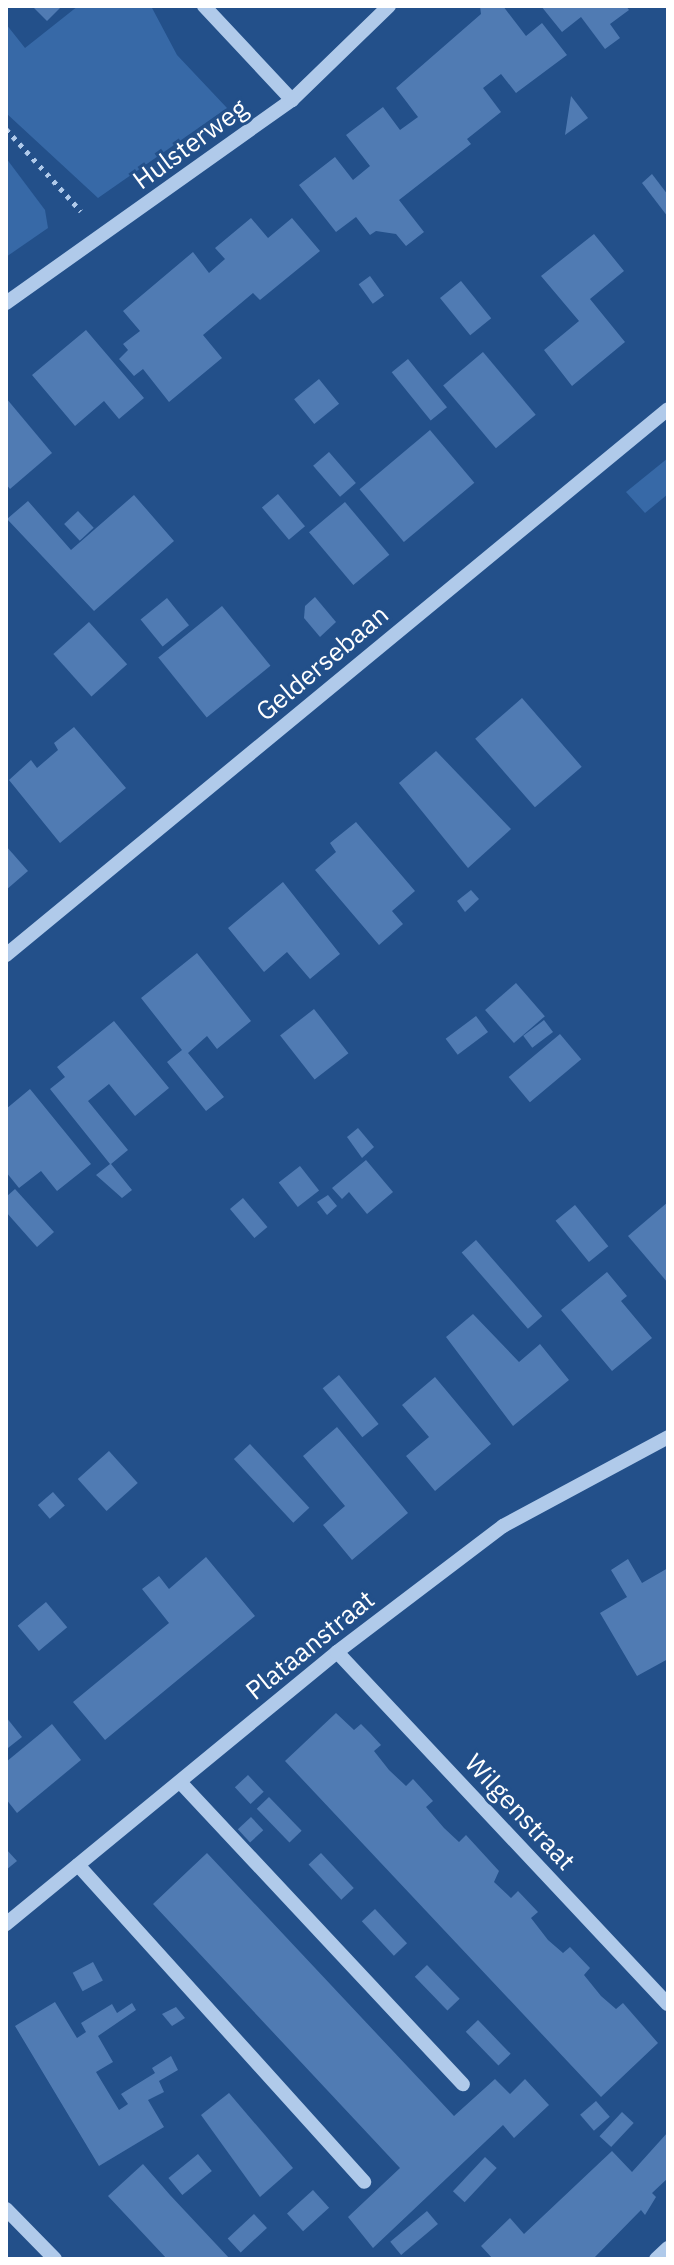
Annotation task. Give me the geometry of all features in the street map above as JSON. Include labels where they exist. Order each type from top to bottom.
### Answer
[{"type":"street","points":[[204,6],[292,100]]},
{"type":"street","name":"Hulsterweg","points":[[6,303],[104,237],[292,100],[389,6]]},
{"type":"street","name":"Geldersebaan","points":[[6,955],[668,409]]},
{"type":"street","name":"Plataanstraat","points":[[6,1924],[337,1652],[503,1526],[668,1437]]},
{"type":"street","name":"Wilgenstraat","points":[[337,1652],[668,2004]]},
{"type":"street","points":[[180,1782],[463,2084]]},
{"type":"street","points":[[78,1865],[364,2182]]},
{"type":"street","points":[[6,2209],[55,2259]]},
{"type":"street","points":[[656,2259],[668,2248]]},
{"type":"path","points":[[6,129],[104,237]]},
{"type":"shaded area","points":[[78,6],[151,6],[177,55],[227,108],[98,198],[6,113],[6,24],[25,48]]},
{"type":"shaded area","points":[[6,158],[45,210],[48,228],[6,257]]},
{"type":"shaded area","points":[[668,458],[668,494],[645,513],[626,492]]},
{"type":"building","points":[[32,6],[62,6],[47,21]]},
{"type":"building","points":[[480,6],[503,6],[526,36],[542,23],[567,55],[516,93],[501,74],[483,88],[501,112],[467,139],[471,144],[399,200],[424,232],[406,246],[396,234],[376,231],[370,235],[356,217],[336,232],[299,185],[335,157],[353,180],[370,166],[346,135],[383,107],[400,130],[418,117],[396,88],[481,14]]},
{"type":"building","points":[[541,6],[626,6],[629,10],[610,24],[620,38],[605,49],[581,17],[562,32]]},
{"type":"building","points":[[571,96],[588,118],[565,135]]},
{"type":"building","points":[[652,174],[668,195],[668,217],[642,183]]},
{"type":"building","points":[[251,218],[268,238],[292,218],[320,251],[260,300],[253,293],[203,335],[222,358],[169,402],[143,369],[134,376],[119,359],[128,350],[123,344],[140,331],[123,311],[193,252],[209,273],[225,259],[215,248]]},
{"type":"building","points":[[594,234],[624,271],[590,299],[625,342],[572,386],[544,350],[579,321],[541,276]]},
{"type":"building","points":[[370,276],[384,295],[373,304],[359,284]]},
{"type":"building","points":[[461,281],[491,318],[470,335],[440,298]]},
{"type":"building","points":[[86,330],[144,398],[119,419],[104,401],[75,426],[32,375]]},
{"type":"building","points":[[483,352],[536,415],[496,448],[443,385]]},
{"type":"building","points":[[408,359],[447,407],[431,420],[392,372]]},
{"type":"building","points":[[319,379],[339,404],[314,424],[294,399]]},
{"type":"building","points":[[6,398],[52,453],[10,489],[6,484]]},
{"type":"building","points":[[430,430],[474,483],[404,542],[360,489]]},
{"type":"building","points":[[329,452],[356,483],[340,497],[313,466]]},
{"type":"building","points":[[278,494],[305,526],[289,540],[262,507]]},
{"type":"building","points":[[134,495],[174,541],[94,611],[7,519],[28,501],[71,550]]},
{"type":"building","points":[[345,502],[389,555],[353,585],[309,532]]},
{"type":"building","points":[[78,511],[94,528],[80,541],[64,524]]},
{"type":"building","points":[[315,597],[336,622],[320,637],[304,618],[305,606]]},
{"type":"building","points":[[167,598],[189,625],[163,647],[141,619]]},
{"type":"building","points":[[222,606],[270,666],[207,717],[158,658]]},
{"type":"building","points":[[89,622],[127,664],[91,696],[53,654]]},
{"type":"building","points":[[522,698],[582,767],[535,807],[475,739]]},
{"type":"building","points":[[74,727],[126,788],[60,843],[9,780],[31,760],[37,768],[58,750],[54,743]]},
{"type":"building","points":[[436,751],[511,829],[468,868],[399,783]]},
{"type":"building","points":[[356,822],[415,891],[392,911],[403,924],[379,945],[315,870],[336,852],[330,843]]},
{"type":"building","points":[[6,846],[28,871],[6,890]]},
{"type":"building","points":[[283,882],[340,954],[310,979],[287,952],[264,972],[228,928]]},
{"type":"building","points":[[471,890],[479,899],[465,912],[457,901]]},
{"type":"building","points":[[197,953],[251,1021],[217,1049],[207,1036],[188,1053],[224,1097],[206,1111],[167,1062],[182,1050],[141,998]]},
{"type":"building","points":[[516,983],[545,1016],[514,1043],[485,1010]]},
{"type":"building","points":[[314,1009],[348,1053],[315,1080],[280,1035]]},
{"type":"building","points":[[476,1016],[488,1032],[458,1055],[446,1039]]},
{"type":"building","points":[[544,1020],[553,1032],[532,1048],[523,1036]]},
{"type":"building","points":[[114,1021],[169,1088],[135,1116],[109,1084],[88,1101],[128,1150],[111,1164],[132,1190],[122,1198],[96,1175],[110,1164],[50,1089],[65,1077],[57,1067]]},
{"type":"building","points":[[560,1034],[581,1059],[530,1102],[509,1077]]},
{"type":"building","points":[[30,1089],[91,1164],[57,1191],[41,1171],[19,1188],[6,1172],[6,1109]]},
{"type":"building","points":[[358,1128],[374,1147],[362,1158],[347,1137]]},
{"type":"building","points":[[366,1160],[393,1192],[367,1214],[349,1192],[342,1199],[332,1188]]},
{"type":"building","points":[[300,1166],[319,1190],[298,1207],[279,1183]]},
{"type":"building","points":[[15,1189],[54,1232],[37,1247],[6,1212],[6,1197]]},
{"type":"building","points":[[328,1195],[337,1206],[327,1215],[317,1202]]},
{"type":"building","points":[[243,1198],[267,1227],[254,1238],[230,1209]]},
{"type":"building","points":[[668,1202],[668,1283],[628,1236]]},
{"type":"building","points":[[575,1205],[608,1246],[589,1262],[556,1221]]},
{"type":"building","points":[[476,1240],[542,1316],[528,1329],[462,1252]]},
{"type":"building","points":[[607,1272],[627,1296],[621,1301],[652,1338],[612,1371],[561,1310]]},
{"type":"building","points":[[473,1314],[519,1362],[540,1344],[569,1380],[513,1426],[446,1337]]},
{"type":"building","points":[[339,1375],[379,1424],[362,1437],[323,1388]]},
{"type":"building","points":[[435,1377],[491,1444],[435,1491],[406,1456],[429,1437],[402,1405]]},
{"type":"building","points":[[337,1427],[408,1513],[352,1560],[323,1525],[345,1506],[303,1456]]},
{"type":"building","points":[[250,1444],[309,1508],[293,1523],[234,1459]]},
{"type":"building","points":[[109,1451],[138,1483],[107,1511],[78,1479]]},
{"type":"building","points":[[53,1492],[65,1506],[50,1519],[38,1505]]},
{"type":"building","points":[[206,1557],[255,1616],[105,1740],[73,1702],[169,1623],[142,1589],[159,1576],[169,1589]]},
{"type":"building","points":[[628,1559],[642,1583],[668,1568],[668,1659],[637,1676],[600,1613],[627,1597],[611,1570]]},
{"type":"building","points":[[46,1602],[67,1627],[39,1651],[18,1626]]},
{"type":"building","points":[[336,1713],[354,1730],[361,1724],[370,1733],[381,1745],[374,1751],[389,1770],[406,1786],[413,1779],[433,1801],[426,1807],[444,1828],[459,1842],[466,1835],[499,1871],[494,1882],[511,1898],[518,1891],[538,1912],[531,1918],[548,1940],[563,1953],[570,1947],[590,1968],[584,1975],[601,1996],[616,2009],[623,2003],[658,2043],[601,2097],[285,1761]]},
{"type":"building","points":[[6,1717],[22,1737],[8,1748],[6,1746]]},
{"type":"building","points":[[52,1724],[81,1760],[17,1813],[6,1799],[6,1762]]},
{"type":"building","points":[[248,1775],[264,1792],[251,1804],[235,1787]]},
{"type":"building","points":[[269,1797],[302,1831],[289,1843],[257,1809]]},
{"type":"building","points":[[251,1817],[263,1830],[250,1842],[238,1829]]},
{"type":"building","points":[[6,1849],[17,1861],[6,1870]]},
{"type":"building","points":[[207,1853],[454,2116],[495,2079],[510,2094],[525,2079],[549,2105],[514,2138],[503,2125],[373,2248],[348,2217],[400,2168],[153,1904]]},
{"type":"building","points":[[321,1853],[354,1888],[341,1900],[309,1865]]},
{"type":"building","points":[[375,1909],[407,1943],[394,1956],[362,1921]]},
{"type":"building","points":[[93,1962],[103,1981],[83,1991],[73,1973]]},
{"type":"building","points":[[427,1965],[460,1999],[447,2011],[415,1977]]},
{"type":"building","points":[[55,2002],[77,2038],[86,2032],[81,2023],[112,2004],[117,2013],[132,2003],[136,2010],[98,2036],[113,2062],[96,2072],[119,2110],[128,2104],[121,2094],[155,2073],[152,2068],[171,2056],[178,2070],[159,2081],[164,2092],[148,2100],[164,2127],[99,2166],[15,2026]]},
{"type":"building","points":[[176,2007],[185,2018],[172,2026],[162,2014]]},
{"type":"building","points":[[478,2020],[511,2054],[498,2066],[466,2032]]},
{"type":"building","points":[[229,2093],[293,2168],[260,2197],[201,2115]]},
{"type":"building","points":[[596,2101],[610,2117],[594,2131],[580,2115]]},
{"type":"building","points":[[622,2112],[634,2123],[611,2147],[599,2136]]},
{"type":"building","points":[[668,2132],[668,2178],[652,2193],[656,2197],[645,2215],[641,2210],[593,2259],[493,2259],[481,2246],[510,2218],[524,2234],[612,2151],[632,2172]]},
{"type":"building","points":[[198,2154],[212,2171],[182,2195],[168,2178]]},
{"type":"building","points":[[485,2157],[497,2168],[465,2202],[453,2191]]},
{"type":"building","points":[[143,2164],[230,2259],[167,2259],[108,2196]]},
{"type":"building","points":[[313,2190],[329,2208],[303,2231],[287,2213]]},
{"type":"building","points":[[427,2211],[438,2224],[401,2255],[390,2242]]},
{"type":"building","points":[[254,2214],[267,2228],[241,2252],[228,2239]]}]
